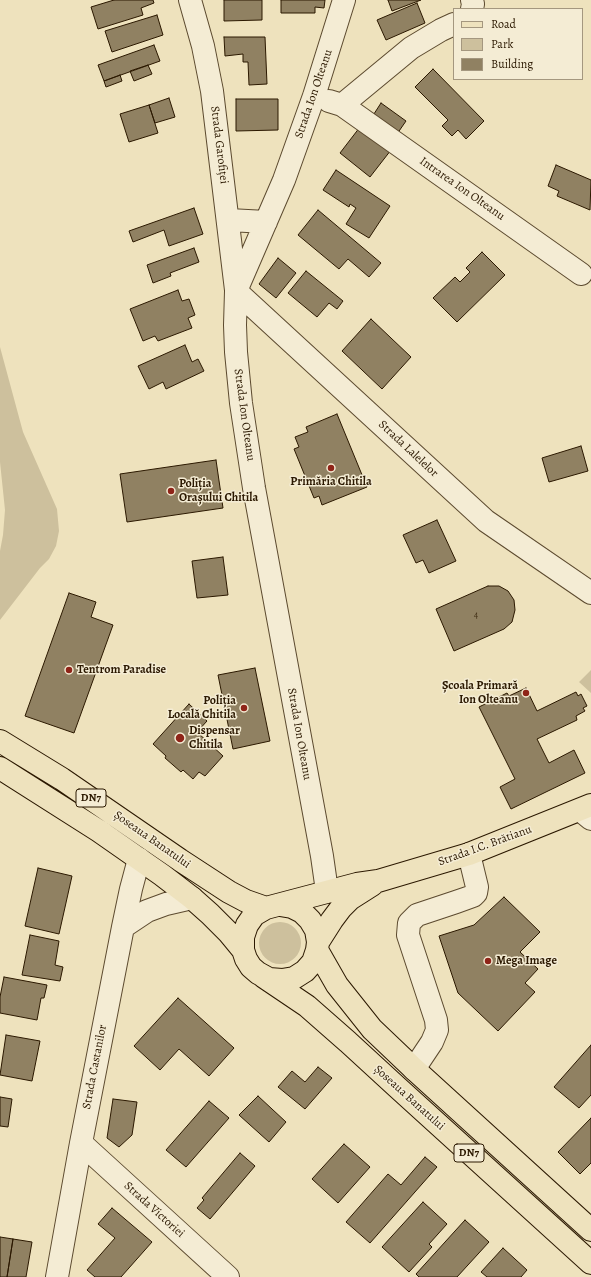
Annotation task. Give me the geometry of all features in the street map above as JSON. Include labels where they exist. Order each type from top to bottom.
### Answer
[{"type":"main road","name":"Șoseaua Banatului","points":[[0,742],[62,778],[229,892],[246,901],[273,906]]},
{"type":"main road","name":"Șoseaua Banatului","points":[[0,768],[100,831],[162,874],[192,898],[229,933],[243,950]]},
{"type":"main road","name":"Strada I.C. Brătianu","points":[[273,906],[327,891],[378,881],[469,854],[587,811]]},
{"type":"main road","name":"Strada I.C. Brătianu","points":[[318,946],[332,920],[341,908],[350,899],[378,881]]},
{"type":"main road","name":"DN7","points":[[273,906],[292,906],[302,912],[310,920],[316,930],[318,946]]},
{"type":"main road","points":[[243,950],[243,937],[247,925],[254,915],[273,906]]},
{"type":"main road","name":"Șoseaua Banatului","points":[[318,946],[337,985],[372,1029],[591,1230]]},
{"type":"main road","points":[[258,973],[269,979],[282,980],[294,978],[305,971],[313,962],[318,946]]},
{"type":"main road","name":"DN7","points":[[243,950],[248,963],[258,973]]},
{"type":"main road","name":"Șoseaua Banatului","points":[[258,973],[307,1006],[591,1263]]},
{"type":"street","name":"Strada Garofiței","points":[[190,0],[203,46],[212,91],[229,220],[236,291]]},
{"type":"street","name":"Strada Ion Olteanu","points":[[327,891],[322,856],[253,480],[236,352],[235,325],[236,291],[284,180],[314,96],[344,0]]},
{"type":"street","points":[[342,105],[411,48],[453,24]]},
{"type":"street","name":"Intrarea Ion Olteanu","points":[[314,96],[342,105],[581,274]]},
{"type":"street","points":[[229,220],[266,222]]},
{"type":"street","name":"Strada Lalelelor","points":[[236,291],[486,521],[591,593]]},
{"type":"street","points":[[414,1069],[432,1042],[437,1030],[436,1020],[408,935],[409,923],[416,915],[473,896],[476,893],[477,887],[469,854]]},
{"type":"street","name":"Strada Castanilor","points":[[57,1277],[81,1143],[123,927],[139,859]]},
{"type":"street","points":[[123,927],[147,912],[166,904],[192,898]]},
{"type":"street","name":"Strada Victoriei","points":[[81,1143],[228,1277]]},
{"type":"green space","points":[[0,347],[23,432],[57,509],[59,531],[56,546],[49,559],[40,568],[0,620],[0,551],[5,510],[0,462]]},
{"type":"green space","points":[[591,670],[591,693],[579,682]]},
{"type":"green space","points":[[276,922],[284,922],[292,925],[298,931],[301,943],[298,955],[292,961],[284,964],[276,964],[268,961],[262,955],[259,947],[259,939],[262,931],[268,925]]},
{"type":"building","points":[[114,0],[153,0],[154,3],[141,8],[143,15],[98,29],[91,7]]},
{"type":"building","points":[[224,0],[262,0],[262,20],[224,21]]},
{"type":"building","points":[[281,0],[325,0],[324,8],[315,7],[315,13],[281,13]]},
{"type":"building","points":[[388,0],[421,0],[392,11]]},
{"type":"building","points":[[417,3],[425,23],[386,40],[377,20]]},
{"type":"building","points":[[157,15],[163,35],[112,52],[105,31]]},
{"type":"building","points":[[224,37],[265,37],[267,84],[249,85],[248,62],[243,62],[243,54],[225,56]]},
{"type":"building","points":[[154,45],[160,61],[104,81],[98,65]]},
{"type":"building","points":[[148,65],[152,74],[134,81],[130,71]]},
{"type":"building","points":[[433,69],[484,121],[466,139],[458,130],[452,136],[442,126],[448,120],[415,87]]},
{"type":"building","points":[[120,75],[122,81],[106,87],[104,81]]},
{"type":"building","points":[[169,98],[175,117],[155,123],[149,105]]},
{"type":"building","points":[[236,99],[278,99],[278,130],[236,131]]},
{"type":"building","points":[[381,103],[406,121],[397,134],[372,117]]},
{"type":"building","points":[[149,105],[158,133],[129,142],[120,114]]},
{"type":"building","points":[[360,127],[391,150],[370,177],[340,153]]},
{"type":"building","points":[[556,165],[591,180],[590,210],[557,196],[559,191],[548,186]]},
{"type":"building","points":[[336,170],[390,206],[369,238],[346,224],[356,208],[350,204],[349,207],[323,190]]},
{"type":"building","points":[[194,208],[203,234],[169,246],[164,230],[133,242],[129,231]]},
{"type":"building","points":[[318,210],[381,263],[369,277],[348,259],[339,269],[298,235]]},
{"type":"building","points":[[194,248],[199,262],[170,273],[171,276],[153,283],[147,265]]},
{"type":"building","points":[[482,252],[505,275],[457,322],[433,298],[455,277],[460,282],[470,272],[466,268]]},
{"type":"building","points":[[278,258],[296,273],[276,298],[259,284]]},
{"type":"building","points":[[306,271],[343,301],[337,309],[329,303],[317,317],[288,293]]},
{"type":"building","points":[[178,290],[182,301],[189,299],[195,315],[188,318],[192,328],[158,341],[155,336],[143,341],[130,309]]},
{"type":"building","points":[[371,319],[411,357],[382,389],[342,351]]},
{"type":"building","points":[[185,345],[192,362],[198,359],[204,371],[166,389],[163,382],[149,389],[138,366]]},
{"type":"building","name":"Primăria Chitila","points":[[337,414],[367,487],[322,505],[319,496],[314,498],[294,449],[299,447],[295,437],[308,432],[306,427]]},
{"type":"building","points":[[581,446],[588,471],[549,482],[542,458]]},
{"type":"building","name":"Poliția Orașului Chitila","points":[[216,460],[223,508],[127,522],[120,474]]},
{"type":"building","points":[[437,520],[456,561],[429,573],[423,560],[416,563],[403,535]]},
{"type":"building","points":[[223,557],[228,595],[197,598],[192,561]]},
{"type":"building","points":[[488,586],[499,586],[508,591],[514,600],[515,610],[512,622],[504,629],[454,651],[436,609]]},
{"type":"building","name":"Tentrom Paradise","points":[[69,593],[96,602],[91,617],[113,625],[74,733],[25,716]]},
{"type":"building","name":"Poliția Locală Chitila","points":[[255,668],[270,741],[233,749],[218,675]]},
{"type":"building","points":[[526,688],[537,711],[576,692],[578,696],[581,694],[587,706],[583,708],[585,711],[576,716],[577,720],[537,739],[549,763],[574,750],[585,773],[511,809],[500,787],[515,779],[479,707],[507,693],[509,696]]},
{"type":"building","name":"Dispensar Chitila","points":[[189,704],[207,721],[197,732],[223,756],[205,776],[199,772],[193,779],[183,770],[181,772],[165,758],[166,756],[153,744]]},
{"type":"building","points":[[38,868],[72,876],[59,934],[25,926]]},
{"type":"building","name":"Mega Image","points":[[504,897],[540,932],[520,952],[538,969],[525,983],[535,992],[498,1031],[458,993],[439,936],[474,925]]},
{"type":"building","points":[[30,935],[59,941],[55,965],[63,967],[60,981],[22,975]]},
{"type":"building","points":[[4,977],[47,985],[44,998],[41,998],[37,1020],[0,1013],[0,997]]},
{"type":"building","points":[[178,998],[234,1048],[209,1076],[179,1049],[160,1070],[134,1046]]},
{"type":"building","points":[[6,1035],[40,1041],[32,1081],[0,1075]]},
{"type":"building","points":[[591,1045],[591,1095],[579,1108],[554,1087]]},
{"type":"building","points":[[318,1067],[332,1078],[305,1109],[278,1087],[292,1071],[305,1082]]},
{"type":"building","points":[[258,1096],[286,1122],[269,1142],[239,1115]]},
{"type":"building","points":[[0,1097],[12,1099],[8,1127],[0,1126]]},
{"type":"building","points":[[113,1099],[137,1102],[132,1135],[119,1147],[107,1138]]},
{"type":"building","points":[[209,1101],[229,1118],[186,1167],[166,1150]]},
{"type":"building","points":[[591,1118],[591,1163],[580,1174],[558,1152]]},
{"type":"building","points":[[344,1144],[370,1167],[338,1203],[312,1179]]},
{"type":"building","points":[[240,1153],[255,1166],[210,1219],[197,1208],[204,1200],[202,1198]]},
{"type":"building","points":[[425,1157],[437,1167],[370,1243],[346,1222],[388,1174],[401,1185]]},
{"type":"building","points":[[423,1202],[447,1224],[429,1244],[432,1247],[409,1272],[382,1247]]},
{"type":"building","points":[[112,1208],[152,1242],[121,1277],[95,1277],[87,1270],[115,1238],[98,1224]]},
{"type":"building","points":[[465,1220],[489,1242],[457,1277],[419,1277],[416,1274]]},
{"type":"building","points":[[0,1237],[13,1239],[7,1277],[0,1277]]},
{"type":"building","points":[[13,1239],[32,1242],[26,1277],[7,1277]]},
{"type":"building","points":[[503,1248],[527,1270],[521,1277],[487,1277],[481,1272]]},
{"type":"place","name":"Primăria Chitila","points":[[331,468]]},
{"type":"place","name":"Poliția Orașului Chitila","points":[[171,491]]},
{"type":"place","name":"Tentrom Paradise","points":[[69,670]]},
{"type":"place","name":"Școala Primară Ion Olteanu","points":[[526,693]]},
{"type":"place","name":"Poliția Locală Chitila","points":[[244,708]]},
{"type":"place","name":"Dispensar Chitila","points":[[180,738]]},
{"type":"place","name":"Mega Image","points":[[488,961]]}]
